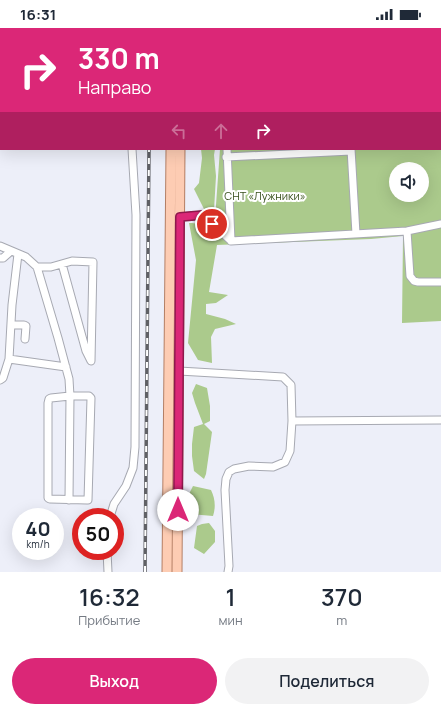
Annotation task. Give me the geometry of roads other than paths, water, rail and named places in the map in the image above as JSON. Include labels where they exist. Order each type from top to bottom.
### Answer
[{"type":"main road","points":[[167,572],[171,150]]},
{"type":"main road","points":[[177,572],[180,150]]},
{"type":"street","points":[[113,508],[126,486],[133,468],[135,447],[136,222],[132,150]]},
{"type":"street","points":[[227,150],[231,241]]},
{"type":"street","points":[[226,157],[351,150],[356,234]]},
{"type":"street","points":[[180,217],[203,215],[231,241],[407,231],[441,224]]},
{"type":"street","points":[[407,231],[410,276],[418,282],[441,282]]},
{"type":"street","points":[[0,246],[26,257],[37,267],[58,338],[69,379],[69,500]]},
{"type":"street","points":[[0,258],[15,252]]},
{"type":"street","points":[[0,380],[3,378],[9,359],[15,252]]},
{"type":"street","points":[[37,267],[51,267],[72,261],[93,262],[91,361],[86,351],[62,264]]},
{"type":"street","points":[[11,325],[26,326],[25,339]]},
{"type":"street","points":[[9,359],[66,368]]},
{"type":"street","points":[[179,371],[283,377],[291,385],[292,420],[290,451],[286,462],[273,467],[249,466],[234,469],[229,472],[226,479],[225,490],[228,572]]},
{"type":"street","points":[[70,396],[89,396],[91,398],[88,500],[48,498],[48,402],[49,399],[52,398],[70,396]]},
{"type":"street","points":[[292,420],[441,420]]},
{"type":"street","points":[[107,560],[108,572]]},
{"type":"railway","points":[[145,572],[149,150]]},
{"type":"park label","name":"СНТ «Лужники»","points":[[265,196]]}]
